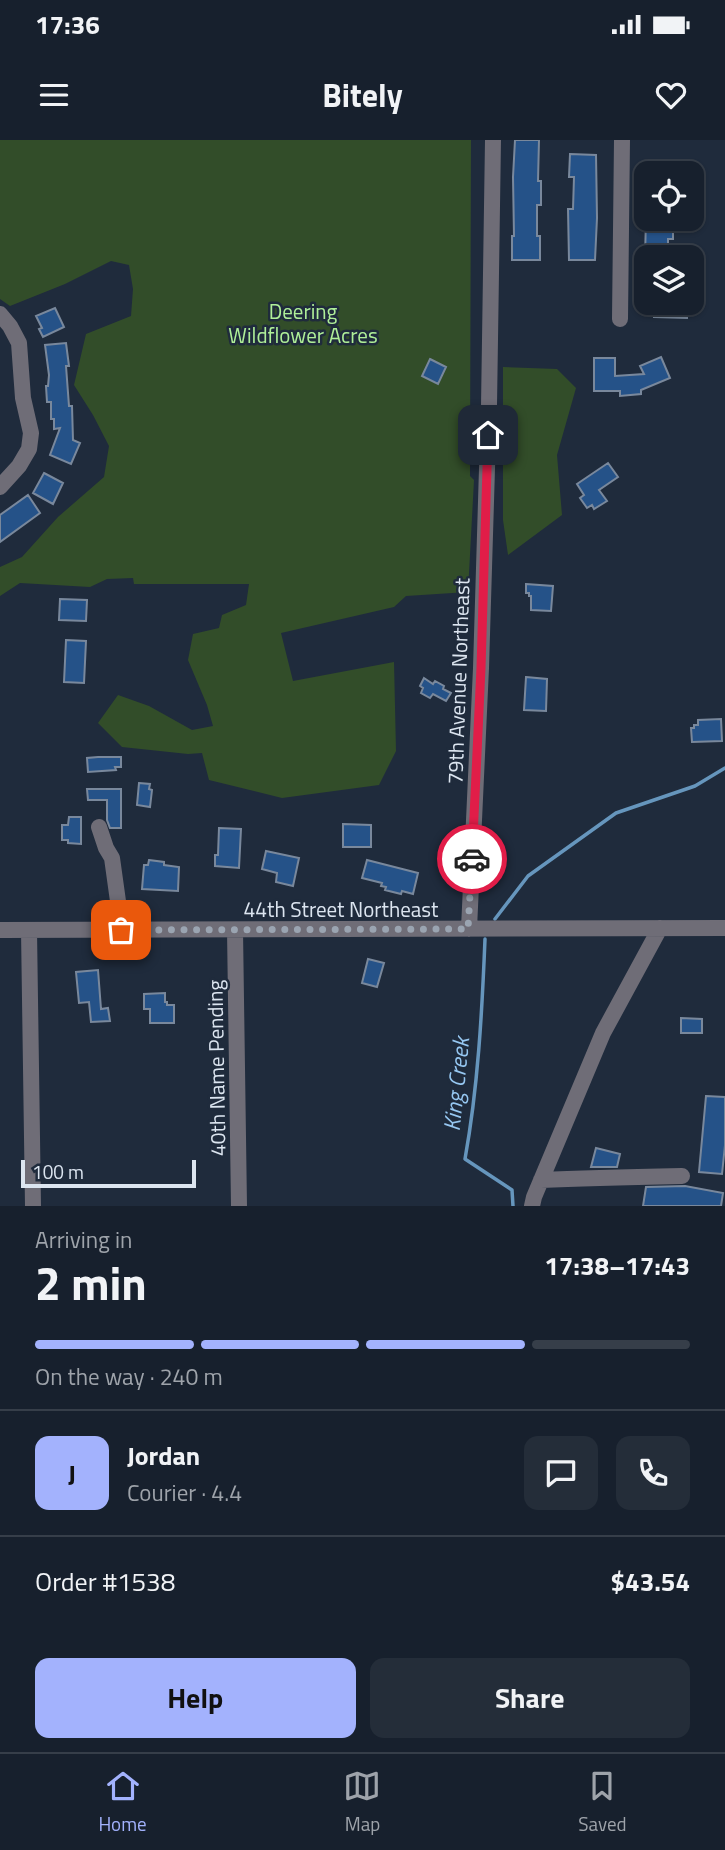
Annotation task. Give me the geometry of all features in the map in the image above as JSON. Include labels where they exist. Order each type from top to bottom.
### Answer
[{"type":"street","points":[[489,406],[493,140]]},
{"type":"street","points":[[620,319],[622,140]]},
{"type":"street","points":[[0,314],[19,342],[23,398],[31,433],[29,449],[19,467],[0,486]]},
{"type":"street","name":"79th Avenue Northeast","points":[[468,929],[481,668],[488,435]]},
{"type":"street","points":[[99,827],[112,858],[121,930]]},
{"type":"street","points":[[532,1206],[603,1032],[660,928]]},
{"type":"street","name":"44th Street Northeast","points":[[0,930],[725,928]]},
{"type":"street","points":[[29,930],[33,1206]]},
{"type":"street","name":"40th Name Pending","points":[[235,930],[239,1206]]},
{"type":"street","points":[[541,1180],[682,1176]]},
{"type":"green space","name":"Deering Wildflower Acres","points":[[0,140],[471,140],[470,476],[474,480],[468,592],[406,596],[394,607],[281,633],[293,681],[394,662],[396,751],[379,785],[282,798],[209,780],[202,753],[122,747],[98,723],[118,695],[149,706],[192,730],[213,726],[188,660],[193,634],[219,628],[222,615],[246,605],[249,584],[134,584],[133,578],[107,579],[90,587],[20,583],[0,596],[0,567],[22,557],[58,517],[104,477],[109,446],[74,385],[86,334],[131,316],[133,289],[129,265],[111,261],[65,284],[10,306],[0,299]]},
{"type":"green space","points":[[503,367],[557,369],[576,388],[557,455],[562,515],[508,555],[503,520]]},
{"type":"building","points":[[515,140],[539,140],[538,181],[541,181],[541,205],[537,205],[537,236],[540,236],[540,260],[512,260]]},
{"type":"building","points":[[570,154],[596,155],[595,260],[569,260],[568,209],[573,209],[574,177],[569,177]]},
{"type":"building","points":[[646,231],[673,231],[673,239],[668,239],[668,245],[645,245]]},
{"type":"building","points":[[55,308],[64,327],[43,337],[36,316]]},
{"type":"building","points":[[654,315],[687,315],[687,318]]},
{"type":"building","points":[[66,343],[73,440],[80,443],[71,464],[50,455],[60,428],[54,429],[46,386],[49,375],[45,345]]},
{"type":"building","points":[[661,357],[670,378],[641,390],[641,394],[620,396],[620,391],[594,391],[594,358],[615,358],[615,376],[644,374],[640,366]]},
{"type":"building","points":[[430,359],[446,367],[438,384],[422,376]]},
{"type":"building","points":[[608,463],[618,477],[599,490],[607,501],[594,509],[592,505],[587,508],[580,498],[584,495],[577,484]]},
{"type":"building","points":[[44,473],[63,483],[53,504],[33,493]]},
{"type":"building","points":[[28,495],[40,513],[0,542],[0,515]]},
{"type":"building","points":[[526,584],[553,586],[551,611],[531,610],[531,596],[526,593]]},
{"type":"building","points":[[60,599],[87,600],[86,621],[59,620]]},
{"type":"building","points":[[66,640],[86,641],[84,683],[64,682]]},
{"type":"building","points":[[526,677],[547,679],[546,711],[524,710]]},
{"type":"building","points":[[424,678],[433,684],[435,681],[444,686],[443,689],[451,693],[446,701],[433,694],[430,698],[421,693],[423,688],[420,686]]},
{"type":"building","points":[[721,719],[722,741],[692,742],[691,728],[698,725],[698,720]]},
{"type":"building","points":[[121,757],[121,767],[115,767],[116,770],[88,772],[87,758]]},
{"type":"building","points":[[139,783],[150,784],[150,807],[137,805]]},
{"type":"building","points":[[87,789],[121,789],[121,828],[110,828],[107,820],[107,800],[88,800]]},
{"type":"building","points":[[69,817],[81,817],[81,844],[62,840],[62,825],[68,825]]},
{"type":"building","points":[[343,824],[371,825],[371,847],[343,847]]},
{"type":"building","points":[[219,828],[241,829],[239,868],[215,866]]},
{"type":"building","points":[[266,851],[299,858],[293,886],[276,882],[277,873],[262,869]]},
{"type":"building","points":[[149,860],[179,867],[178,891],[142,889],[144,865],[148,865]]},
{"type":"building","points":[[367,860],[418,873],[413,894],[385,890],[386,887],[381,886],[382,883],[362,878]]},
{"type":"building","points":[[368,959],[384,963],[377,987],[362,983]]},
{"type":"building","points":[[98,970],[101,1009],[108,1008],[110,1021],[91,1022],[89,1002],[79,1003],[76,972]]},
{"type":"building","points":[[165,993],[167,1005],[174,1005],[174,1023],[150,1023],[150,1009],[144,1009],[144,994]]},
{"type":"building","points":[[681,1018],[702,1019],[702,1033],[681,1033]]},
{"type":"building","points":[[706,1096],[725,1097],[722,1174],[699,1172]]},
{"type":"building","points":[[596,1148],[620,1154],[617,1167],[591,1167]]},
{"type":"building","points":[[685,1186],[723,1193],[721,1206],[643,1206],[646,1187]]},
{"type":"waterway","name":"King Creek","points":[[495,919],[528,876],[616,813],[695,786],[725,768]]},
{"type":"waterway","name":"King Creek","points":[[485,939],[481,1022],[465,1159],[512,1190],[513,1206]]},
{"type":"way so far","points":[[121,930],[468,929],[472,859]]},
{"type":"route","points":[[472,859],[488,435]]}]
